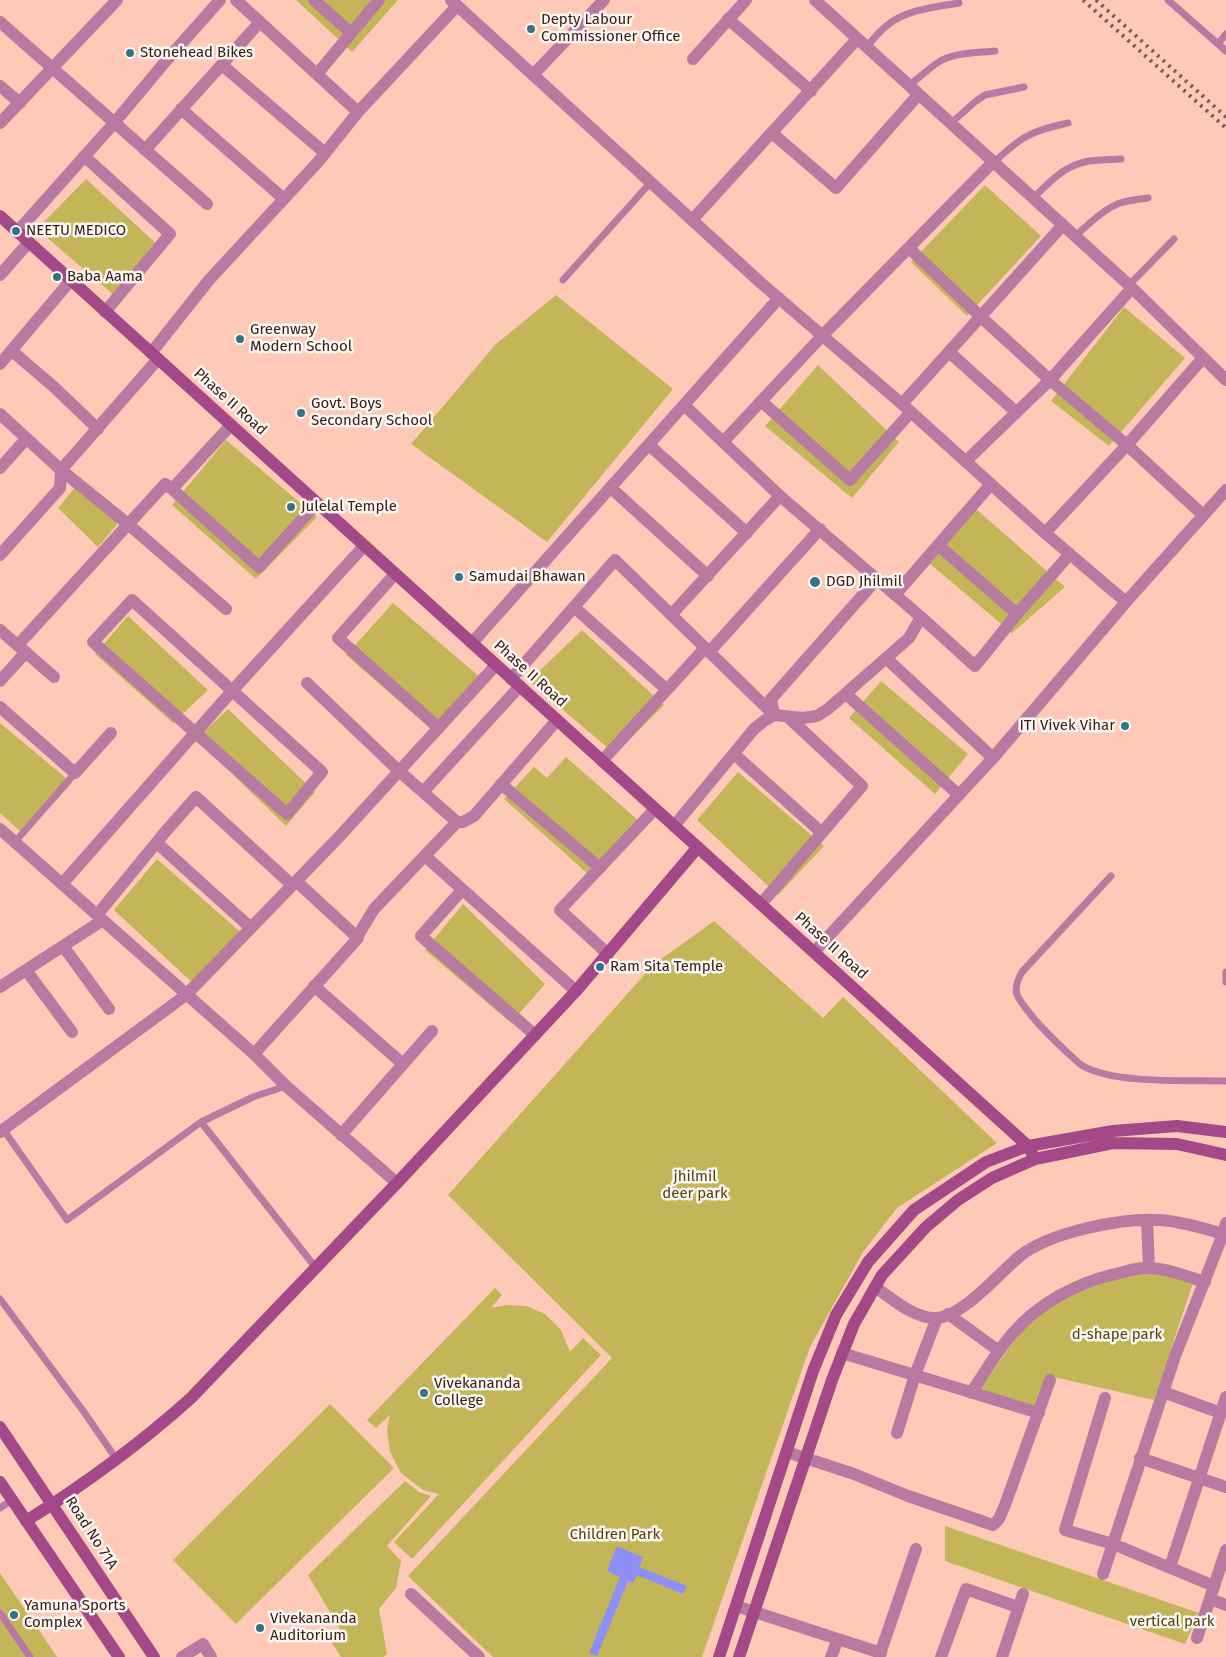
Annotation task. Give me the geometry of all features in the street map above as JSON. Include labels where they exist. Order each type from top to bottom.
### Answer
[{"type":"street","points":[[0,123],[117,0]]},
{"type":"street","points":[[17,232],[220,0]]},
{"type":"street","points":[[236,0],[358,112]]},
{"type":"street","points":[[314,0],[351,32]]},
{"type":"street","points":[[317,74],[379,0]]},
{"type":"street","points":[[533,75],[604,0]]},
{"type":"street","points":[[693,59],[746,0]]},
{"type":"street","points":[[821,2],[861,43],[1130,287],[1226,380]]},
{"type":"street","points":[[0,555],[60,488],[61,470],[98,429],[155,356],[209,280],[325,153],[358,112],[454,3],[779,298],[907,408],[1045,533],[1126,602]]},
{"type":"street","points":[[728,19],[811,91]]},
{"type":"street","points":[[0,22],[206,204]]},
{"type":"street","points":[[146,150],[260,22]]},
{"type":"street","points":[[692,220],[811,91],[861,43]]},
{"type":"street","points":[[222,64],[325,153]]},
{"type":"street","points":[[0,86],[20,103]]},
{"type":"street","points":[[772,133],[836,188],[913,91]]},
{"type":"street","points":[[181,109],[284,199]]},
{"type":"street","points":[[84,156],[170,234],[106,312]]},
{"type":"street","points":[[723,442],[822,336],[992,163]]},
{"type":"street","name":"Phase II Road","points":[[0,216],[1028,1146],[1035,1159]]},
{"type":"street","points":[[761,401],[850,480],[949,352],[1062,226]]},
{"type":"street","points":[[0,275],[29,242]]},
{"type":"street","points":[[908,248],[1050,380],[1127,445],[1203,515]]},
{"type":"street","points":[[0,364],[71,280]]},
{"type":"street","points":[[966,461],[1050,380],[1130,287]]},
{"type":"street","points":[[472,643],[779,298]]},
{"type":"street","points":[[12,351],[98,429]]},
{"type":"street","points":[[949,352],[1016,412]]},
{"type":"street","points":[[1045,533],[1127,445],[1203,358]]},
{"type":"street","points":[[684,405],[780,496],[820,528],[975,666],[1017,614],[1070,554]]},
{"type":"street","points":[[0,414],[26,439],[48,456],[61,470],[128,524],[226,609]]},
{"type":"street","points":[[172,488],[231,425]]},
{"type":"street","points":[[0,468],[26,439]]},
{"type":"street","points":[[649,445],[748,533]]},
{"type":"street","points":[[0,681],[22,648],[128,524],[165,484],[172,488],[259,567],[318,503]]},
{"type":"street","points":[[895,595],[991,484]]},
{"type":"street","points":[[610,488],[708,576]]},
{"type":"street","points":[[814,952],[993,758],[1126,602],[1226,490]]},
{"type":"street","points":[[671,616],[780,496]]},
{"type":"street","points":[[705,648],[711,650],[820,528]]},
{"type":"street","points":[[938,545],[1017,614]]},
{"type":"street","points":[[62,884],[232,691],[364,546]]},
{"type":"street","points":[[423,792],[515,683],[574,607],[615,560],[774,715]]},
{"type":"street","points":[[395,574],[338,638],[439,728]]},
{"type":"street","points":[[774,715],[772,699],[877,579]]},
{"type":"street","points":[[132,600],[322,772],[287,814],[196,733],[93,642],[132,600]]},
{"type":"street","points":[[574,607],[666,689]]},
{"type":"street","points":[[674,826],[754,729],[764,720],[774,715],[803,718],[817,716],[828,710],[909,638],[921,617]]},
{"type":"street","points":[[0,630],[54,676]]},
{"type":"street","points":[[602,761],[705,648]]},
{"type":"street","points":[[887,659],[993,758]]},
{"type":"street","points":[[2,1130],[186,995],[294,884],[496,665]]},
{"type":"street","points":[[307,683],[457,822],[463,822],[474,816],[557,720]]},
{"type":"street","points":[[846,694],[959,795]]},
{"type":"street","points":[[0,707],[74,773],[112,732]]},
{"type":"street","points":[[760,904],[862,786],[788,717]]},
{"type":"street","points":[[734,754],[821,832]]},
{"type":"street","points":[[501,784],[600,868]]},
{"type":"street","points":[[0,987],[62,946],[100,917],[157,842],[196,797],[357,937]]},
{"type":"street","points":[[608,954],[560,910],[655,808]]},
{"type":"street","points":[[254,1054],[357,937],[374,909],[457,822]]},
{"type":"street","points":[[0,829],[254,1054],[286,1086],[396,1183]]},
{"type":"street","points":[[157,842],[251,928]]},
{"type":"street","points":[[26,1521],[117,1460],[166,1421],[191,1398],[576,991],[698,847]]},
{"type":"street","points":[[425,856],[576,991]]},
{"type":"street","points":[[462,890],[421,936],[535,1035]]},
{"type":"street","points":[[62,946],[108,1009]]},
{"type":"street","points":[[26,970],[72,1032]]},
{"type":"street","points":[[314,986],[403,1064]]},
{"type":"street","points":[[341,1134],[432,1031]]},
{"type":"street","points":[[719,1657],[786,1452],[836,1315],[868,1262],[914,1210],[986,1162],[1028,1146],[1113,1131],[1177,1126],[1226,1132]]},
{"type":"street","points":[[739,1657],[806,1458],[854,1324],[882,1275],[926,1227],[958,1200],[992,1178],[1035,1159],[1113,1143],[1177,1144],[1226,1155]]},
{"type":"street","points":[[876,1286],[908,1309],[922,1316],[942,1316],[959,1310],[969,1303],[1022,1255],[1040,1244],[1072,1232],[1110,1223],[1159,1220],[1225,1230],[1175,1356],[1103,1574]]},
{"type":"street","points":[[1147,1221],[1149,1268]]},
{"type":"street","points":[[972,1393],[1014,1331],[1035,1312],[1056,1298],[1092,1280],[1149,1268],[1165,1270],[1205,1282]]},
{"type":"street","points":[[942,1316],[999,1351]]},
{"type":"street","points":[[897,1433],[915,1376],[942,1316]]},
{"type":"street","points":[[842,1354],[1039,1413]]},
{"type":"street","points":[[786,1452],[993,1526],[999,1519],[1050,1380]]},
{"type":"street","points":[[1163,1392],[1221,1413]]},
{"type":"street","points":[[1170,1568],[1226,1396]]},
{"type":"street","points":[[1105,1398],[1065,1530],[1113,1544],[1214,1586]]},
{"type":"street","name":"Road No 71A","points":[[0,1427],[154,1657]]},
{"type":"street","points":[[1140,1458],[1226,1487]]},
{"type":"street","points":[[0,1482],[119,1657]]},
{"type":"street","points":[[736,1606],[838,1639],[880,1655],[916,1549]]},
{"type":"street","points":[[1197,1638],[1226,1550]]},
{"type":"street","points":[[941,1657],[966,1589],[1021,1601],[1002,1657]]},
{"type":"street","points":[[411,1594],[479,1657]]},
{"type":"street","points":[[1210,1599],[1226,1605]]},
{"type":"street","points":[[831,1657],[838,1639]]},
{"type":"street","points":[[182,1657],[203,1644],[211,1657]]},
{"type":"lane","points":[[1168,0],[1226,52]]},
{"type":"lane","points":[[861,43],[897,19],[928,8],[959,3]]},
{"type":"lane","points":[[1218,44],[1226,34]]},
{"type":"lane","points":[[913,91],[937,63],[946,58],[996,51]]},
{"type":"lane","points":[[950,124],[985,95],[1024,87]]},
{"type":"lane","points":[[992,163],[1028,134],[1045,127],[1068,123]]},
{"type":"lane","points":[[1032,199],[1062,172],[1072,166],[1089,162],[1121,159]]},
{"type":"lane","points":[[563,280],[651,182]]},
{"type":"lane","points":[[1074,237],[1099,216],[1120,203],[1148,198]]},
{"type":"lane","points":[[1130,287],[1174,238]]},
{"type":"lane","points":[[15,842],[74,773]]},
{"type":"lane","points":[[1111,876],[1022,972],[1015,989],[1020,1001],[1039,1025],[1082,1066],[1100,1073],[1135,1079],[1226,1081]]},
{"type":"lane","points":[[1226,972],[1226,982]]},
{"type":"lane","points":[[2,1130],[67,1220],[201,1122],[253,1097],[286,1086]]},
{"type":"lane","points":[[201,1122],[316,1268]]},
{"type":"lane","points":[[0,1299],[84,1412],[117,1460]]},
{"type":"lane","points":[[0,1508],[12,1500]]},
{"type":"lane","points":[[0,1613],[30,1657]]},
{"type":"green space","points":[[296,0],[398,0],[352,52]]},
{"type":"green space","points":[[86,179],[160,247],[115,296],[37,229]]},
{"type":"green space","points":[[985,185],[1041,236],[967,316],[911,262]]},
{"type":"green space","points":[[556,295],[673,389],[547,542],[411,444],[496,344]]},
{"type":"green space","points":[[1124,307],[1185,358],[1109,446],[1051,401]]},
{"type":"green space","points":[[818,365],[899,442],[852,498],[765,426]]},
{"type":"green space","points":[[226,440],[317,517],[256,579],[172,505]]},
{"type":"green space","points":[[78,484],[120,521],[98,547],[58,508]]},
{"type":"green space","points":[[976,509],[1065,587],[1012,633],[929,563]]},
{"type":"green space","points":[[393,603],[481,678],[431,729],[346,655]]},
{"type":"green space","points":[[128,616],[208,690],[173,723],[95,654]]},
{"type":"green space","points":[[582,630],[664,705],[615,754],[529,681]]},
{"type":"green space","points":[[881,681],[968,754],[935,794],[849,718]]},
{"type":"green space","points":[[228,709],[315,792],[286,826],[196,739]]},
{"type":"green space","points":[[0,723],[72,783],[24,835],[0,813]]},
{"type":"green space","points":[[566,757],[639,821],[589,875],[504,799],[534,767],[547,778]]},
{"type":"green space","points":[[738,772],[824,846],[778,895],[697,820]]},
{"type":"green space","points":[[157,859],[245,936],[197,987],[114,910]]},
{"type":"green space","points":[[463,904],[545,984],[511,1023],[425,950]]},
{"type":"green space","name":"jhilmil deer park","points":[[714,921],[823,1018],[843,997],[997,1143],[897,1208],[863,1252],[810,1347],[702,1657],[493,1657],[408,1576],[612,1358],[448,1195],[653,965]]},
{"type":"green space","name":"d-shape park","points":[[1139,1269],[1193,1283],[1154,1400],[1054,1377],[1039,1413],[979,1390],[1035,1312],[1109,1276]]},
{"type":"green space","points":[[495,1288],[502,1295],[491,1308],[507,1305],[526,1306],[545,1314],[561,1330],[570,1352],[583,1338],[601,1355],[412,1559],[394,1542],[439,1494],[423,1490],[401,1473],[390,1452],[387,1430],[390,1415],[376,1428],[367,1420]]},
{"type":"green space","points":[[330,1404],[394,1468],[236,1624],[173,1560]]},
{"type":"green space","points":[[405,1481],[419,1492],[431,1496],[387,1546],[401,1561],[396,1588],[379,1609],[387,1654],[383,1657],[341,1657],[329,1639],[340,1629],[308,1575]]},
{"type":"green space","name":"vertical park","points":[[945,1526],[1199,1613],[1185,1644],[945,1561]]},
{"type":"green space","name":"Yamuna Sports Complex","points":[[0,1573],[57,1657],[0,1657]]},
{"type":"shaded area","points":[[617,1546],[643,1557],[639,1567],[687,1586],[683,1594],[637,1575],[633,1583],[628,1581],[597,1656],[589,1653],[620,1577],[607,1571]]},
{"type":"railway","points":[[1083,0],[1226,128]]},
{"type":"railway","points":[[1096,0],[1226,117]]},
{"type":"place","name":"Depty Labour Commissioner Office","points":[[531,29]]},
{"type":"place","name":"Stonehead Bikes","points":[[130,53]]},
{"type":"place","name":"NEETU MEDICO","points":[[16,231]]},
{"type":"place","name":"Baba Aama","points":[[57,277]]},
{"type":"place","name":"Greenway Modern School","points":[[240,339]]},
{"type":"place","name":"Govt. Boys Secondary School","points":[[301,413]]},
{"type":"place","name":"Julelal Temple","points":[[291,507]]},
{"type":"place","name":"Samudai Bhawan","points":[[459,577]]},
{"type":"place","name":"DGD Jhilmil","points":[[815,582]]},
{"type":"place","name":"ITI Vivek Vihar","points":[[1125,726]]},
{"type":"place","name":"Ram Sita Temple","points":[[600,967]]},
{"type":"place","name":"Vivekananda College","points":[[424,1393]]},
{"type":"place","name":"Yamuna Sports Complex","points":[[14,1615]]},
{"type":"place","name":"Vivekananda Auditorium","points":[[260,1628]]},
{"type":"park label","name":"Children Park","points":[[615,1535]]}]
